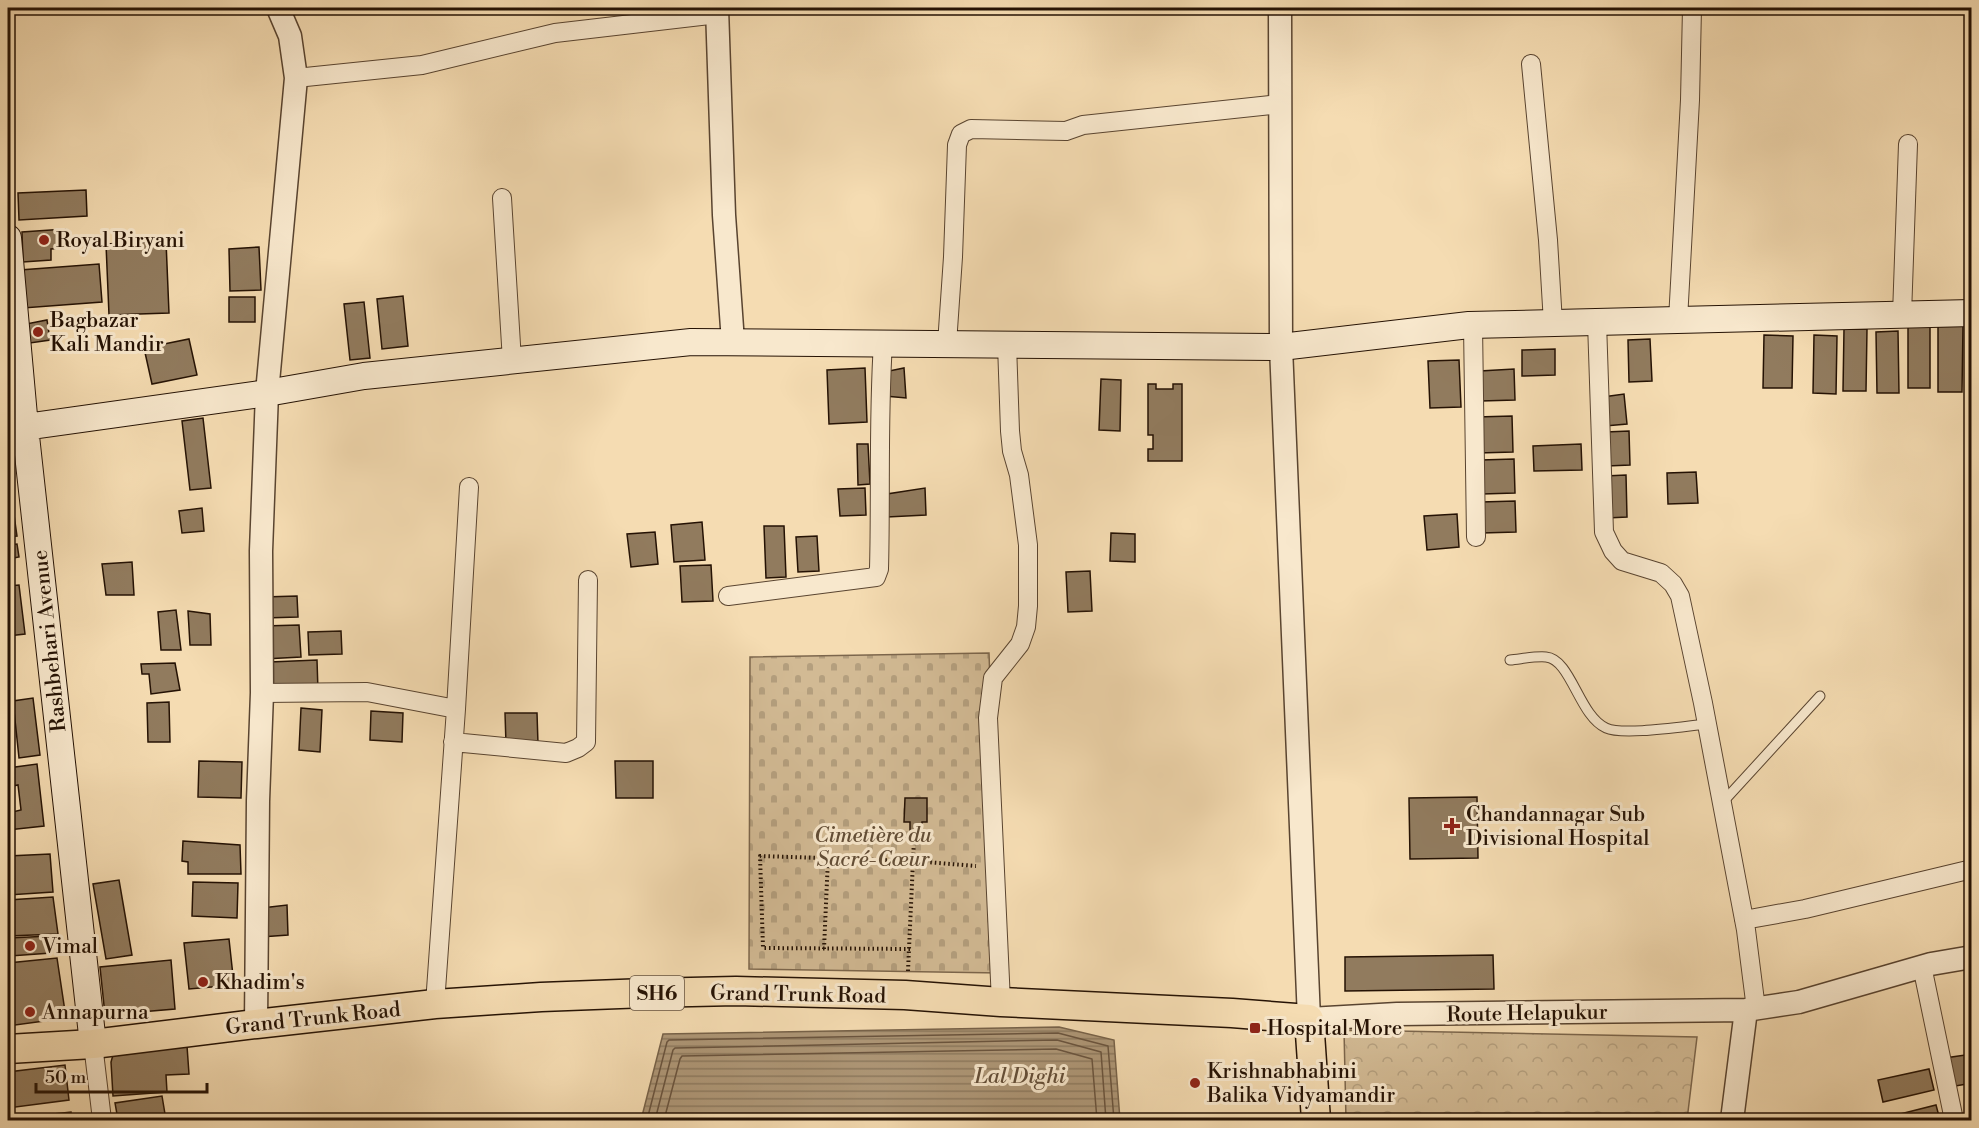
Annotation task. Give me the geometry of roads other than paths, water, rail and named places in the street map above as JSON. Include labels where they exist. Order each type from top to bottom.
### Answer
[{"type":"main road","name":"Rashbehari Avenue","points":[[8,238],[16,429],[93,1044]]},
{"type":"main road","points":[[16,429],[267,393],[364,376],[691,342],[1281,347],[1473,325],[1971,314]]},
{"type":"main road","name":"Grand Trunk Road","points":[[8,1049],[93,1044],[435,1004],[541,997],[725,992],[905,995],[1309,1018]]},
{"type":"main road","points":[[1309,1018],[1316,1120]]},
{"type":"street","points":[[256,1024],[258,801],[262,693],[261,551],[267,393],[296,78],[290,36],[278,8]]},
{"type":"street","points":[[1280,8],[1281,347],[1309,1018]]},
{"type":"street","points":[[1678,320],[1690,100],[1692,8]]},
{"type":"street","points":[[296,78],[422,65],[555,33],[718,11],[724,215],[733,342]]},
{"type":"street","points":[[1531,64],[1548,240],[1553,323]]},
{"type":"street","points":[[947,344],[957,145],[961,134],[971,129],[1066,131],[1083,125],[1280,104]]},
{"type":"street","points":[[1902,315],[1908,144]]},
{"type":"street","points":[[502,198],[512,361]]},
{"type":"street","points":[[1597,322],[1604,532],[1613,551],[1622,561],[1660,573],[1673,584],[1680,596],[1744,920],[1751,1009],[1732,1120]]},
{"type":"street","points":[[1473,325],[1476,537]]},
{"type":"street","points":[[728,596],[876,577],[879,569],[880,396],[883,343]]},
{"type":"street","points":[[1001,1002],[988,718],[993,678],[1020,644],[1026,627],[1028,606],[1028,545],[1019,475],[1012,451],[1007,344]]},
{"type":"street","points":[[435,1004],[469,487]]},
{"type":"street","points":[[453,742],[566,753],[586,742],[588,580]]},
{"type":"street","points":[[262,693],[367,692],[456,709]]},
{"type":"street","points":[[1744,920],[1805,909],[1971,869]]},
{"type":"street","name":"Route Helapukur","points":[[1309,1018],[1397,1014],[1751,1009],[1799,1002],[1922,966],[1971,957]]},
{"type":"street","points":[[1922,966],[1954,1120]]},
{"type":"street","points":[[93,1044],[102,1120]]},
{"type":"lane","points":[[1510,660],[1548,657],[1558,661],[1580,701],[1595,720],[1607,729],[1623,731],[1707,724]]},
{"type":"lane","points":[[1722,804],[1820,696]]},
{"type":"water","name":"Lal Dighi","points":[[1059,1027],[1114,1040],[1120,1120],[641,1120],[663,1034]]},
{"type":"place","name":"Royal Biryani","points":[[44,240]]},
{"type":"place","name":"Bagbazar Kali Mandir","points":[[38,332]]},
{"type":"place","name":"Chandannagar Sub Divisional Hospital","points":[[1452,826]]},
{"type":"place","name":"Vimal","points":[[30,946]]},
{"type":"place","name":"Khadim's","points":[[203,982]]},
{"type":"place","name":"Annapurna","points":[[30,1012]]},
{"type":"place","name":"Hospital More","points":[[1255,1028]]},
{"type":"place","name":"Krishnabhabini Balika Vidyamandir","points":[[1195,1083]]},
{"type":"park label","name":"Cimetière du Sacré-Cœur","points":[[873,847]]}]
